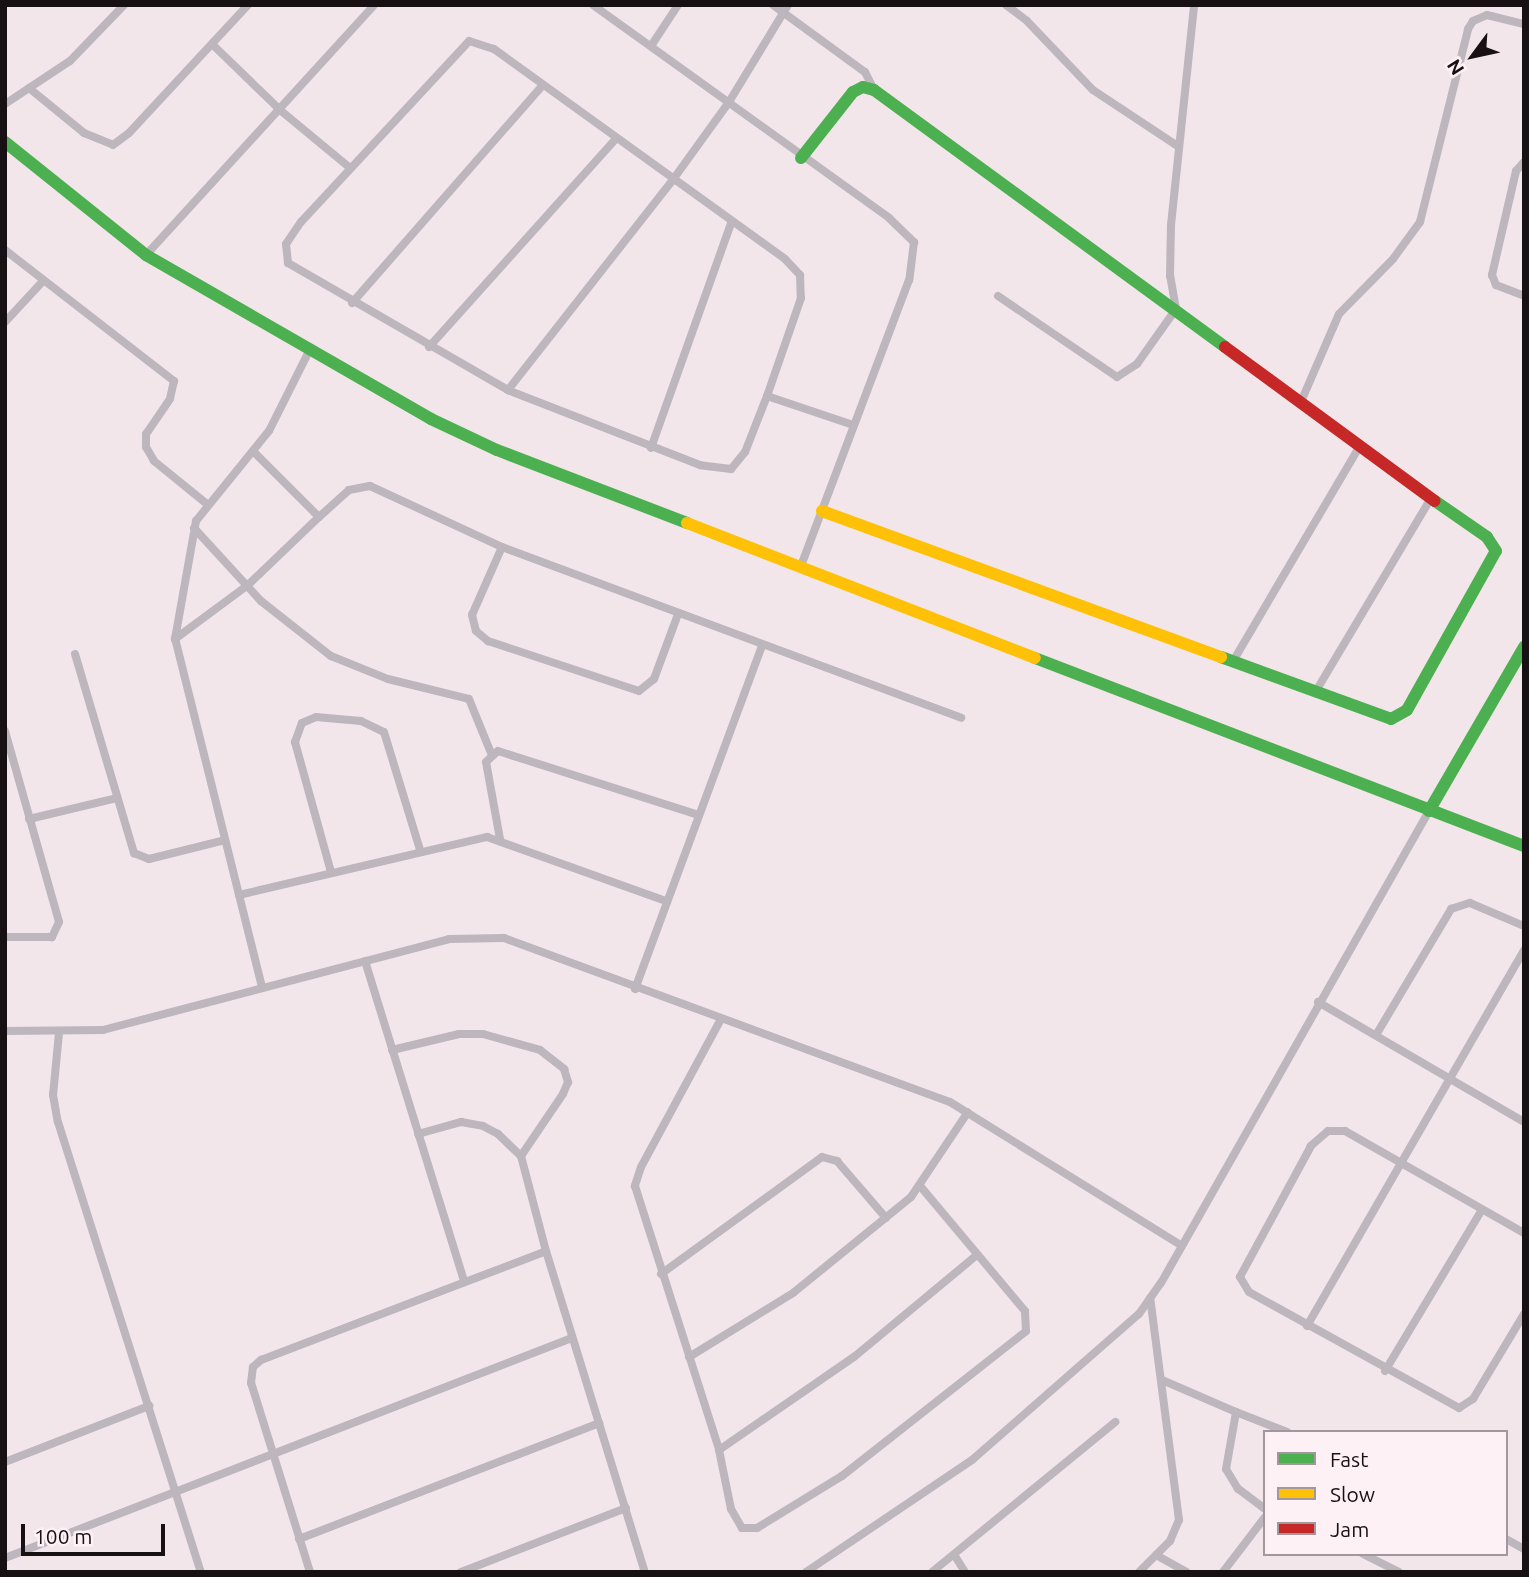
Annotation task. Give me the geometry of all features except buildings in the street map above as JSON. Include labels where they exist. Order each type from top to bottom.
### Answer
[{"type":"street","points":[[5,104],[70,61],[124,5]]},
{"type":"street","points":[[29,88],[84,133],[113,145],[213,45],[248,5]]},
{"type":"street","points":[[146,254],[374,5]]},
{"type":"street","points":[[593,5],[729,102],[801,158],[907,232],[915,249],[909,280],[801,566]]},
{"type":"street","points":[[651,46],[678,5]]},
{"type":"street","points":[[773,5],[785,9],[865,72],[874,90]]},
{"type":"street","points":[[1006,5],[1027,21],[1093,90],[1179,148]]},
{"type":"street","points":[[998,296],[1117,377],[1138,364],[1176,309],[1169,256],[1194,5]]},
{"type":"street","points":[[508,390],[672,181],[729,102],[785,9]]},
{"type":"street","points":[[1300,404],[1339,314],[1393,258],[1420,222],[1468,29],[1473,21],[1487,15],[1524,24]]},
{"type":"street","points":[[469,41],[494,49],[615,140],[785,259],[802,279],[801,298],[767,396],[744,452],[731,469],[706,467],[651,448],[508,390],[295,271],[285,256],[286,244],[301,222],[469,41]]},
{"type":"street","points":[[213,45],[280,110],[350,168]]},
{"type":"street","points":[[352,303],[542,85]]},
{"type":"street","points":[[801,158],[853,92],[863,87],[874,90],[1176,309],[1358,449],[1487,537],[1496,551],[1407,710],[1391,719],[1380,718],[1316,691],[1232,663],[822,512]]},
{"type":"street","points":[[429,347],[615,140]]},
{"type":"street","points":[[5,142],[146,254],[309,351],[431,419],[519,460],[801,566],[1524,846]]},
{"type":"street","points":[[1524,162],[1516,172],[1492,275],[1496,285],[1524,296]]},
{"type":"street","points":[[651,448],[731,223]]},
{"type":"street","points":[[5,250],[174,381],[170,399],[146,434],[146,447],[154,461],[207,504]]},
{"type":"street","points":[[5,323],[43,281]]},
{"type":"street","points":[[262,987],[175,639],[194,528],[207,504],[254,452],[279,413],[309,351]]},
{"type":"street","points":[[767,396],[853,425]]},
{"type":"street","points":[[1232,663],[1358,449]]},
{"type":"street","points":[[254,452],[319,517]]},
{"type":"street","points":[[175,639],[248,585],[349,490],[370,486],[502,547],[961,718]]},
{"type":"street","points":[[1316,691],[1431,499]]},
{"type":"street","points":[[194,528],[282,620],[331,656],[388,679],[469,699],[491,753]]},
{"type":"street","points":[[502,547],[472,615],[476,631],[488,641],[639,691],[651,685],[678,614]]},
{"type":"street","points":[[635,989],[762,645]]},
{"type":"street","points":[[806,1572],[972,1461],[1084,1365],[1150,1298],[1524,647]]},
{"type":"street","points":[[75,654],[127,841],[143,859],[225,840]]},
{"type":"street","points":[[331,872],[295,742],[302,723],[316,717],[361,721],[384,732],[420,850]]},
{"type":"street","points":[[5,731],[59,928],[46,938],[5,937]]},
{"type":"street","points":[[491,753],[510,753],[699,815]]},
{"type":"street","points":[[491,753],[486,762],[500,839]]},
{"type":"street","points":[[29,819],[117,798]]},
{"type":"street","points":[[239,895],[474,838],[500,839],[666,901]]},
{"type":"street","points":[[1376,1035],[1451,909],[1470,903],[1524,926]]},
{"type":"street","points":[[5,1031],[59,1033],[103,1030],[449,939],[504,938],[968,1112],[1181,1245]]},
{"type":"street","points":[[1307,1326],[1452,1080],[1524,950]]},
{"type":"street","points":[[365,961],[464,1280]]},
{"type":"street","points":[[1318,1002],[1524,1122]]},
{"type":"street","points":[[721,1019],[637,1178],[636,1199],[719,1450],[731,1509],[742,1528],[750,1530],[842,1476],[1026,1331],[1025,1311],[921,1186]]},
{"type":"street","points":[[59,1033],[53,1095],[58,1122],[201,1572]]},
{"type":"street","points":[[392,1050],[471,1033],[496,1036],[552,1056],[568,1082],[522,1156]]},
{"type":"street","points":[[689,1357],[793,1293],[886,1218],[921,1186],[968,1112]]},
{"type":"street","points":[[418,1134],[461,1122],[483,1126],[522,1156],[546,1251],[645,1572]]},
{"type":"street","points":[[1524,1233],[1345,1131],[1328,1131],[1311,1146],[1240,1277],[1249,1292],[1449,1406],[1464,1407],[1473,1399],[1524,1314]]},
{"type":"street","points":[[661,1274],[822,1157],[837,1161],[886,1218]]},
{"type":"street","points":[[1385,1371],[1481,1210]]},
{"type":"street","points":[[310,1572],[251,1383],[256,1364],[464,1280],[546,1251]]},
{"type":"street","points":[[719,1450],[854,1357],[977,1255]]},
{"type":"street","points":[[1139,1572],[1156,1555],[1179,1520],[1150,1298]]},
{"type":"street","points":[[5,1558],[572,1338]]},
{"type":"street","points":[[1162,1380],[1282,1430]]},
{"type":"street","points":[[5,1462],[149,1406]]},
{"type":"street","points":[[1236,1412],[1226,1469],[1238,1489],[1263,1508]]},
{"type":"street","points":[[932,1572],[955,1556],[1115,1422]]},
{"type":"street","points":[[299,1539],[599,1423]]},
{"type":"street","points":[[461,1572],[626,1508]]},
{"type":"street","points":[[1223,1572],[1263,1520]]},
{"type":"street","points":[[1508,1540],[1524,1549]]},
{"type":"street","points":[[1156,1555],[1187,1572]]},
{"type":"street","points":[[955,1556],[965,1572]]},
{"type":"street","points":[[1367,1556],[1399,1572]]},
{"type":"traffic: fast","points":[[801,158],[853,92],[863,87],[874,90],[1225,347]]},
{"type":"traffic: fast","points":[[5,142],[146,255],[431,419],[497,450],[687,523]]},
{"type":"traffic: fast","points":[[1221,657],[1391,719],[1407,710],[1496,551],[1487,537],[1435,501]]},
{"type":"traffic: fast","points":[[1429,811],[1524,647]]},
{"type":"traffic: fast","points":[[1035,658],[1524,846]]},
{"type":"traffic: slow","points":[[822,511],[1221,657]]},
{"type":"traffic: slow","points":[[687,523],[1035,658]]},
{"type":"traffic: jam","points":[[1225,347],[1435,501]]}]
